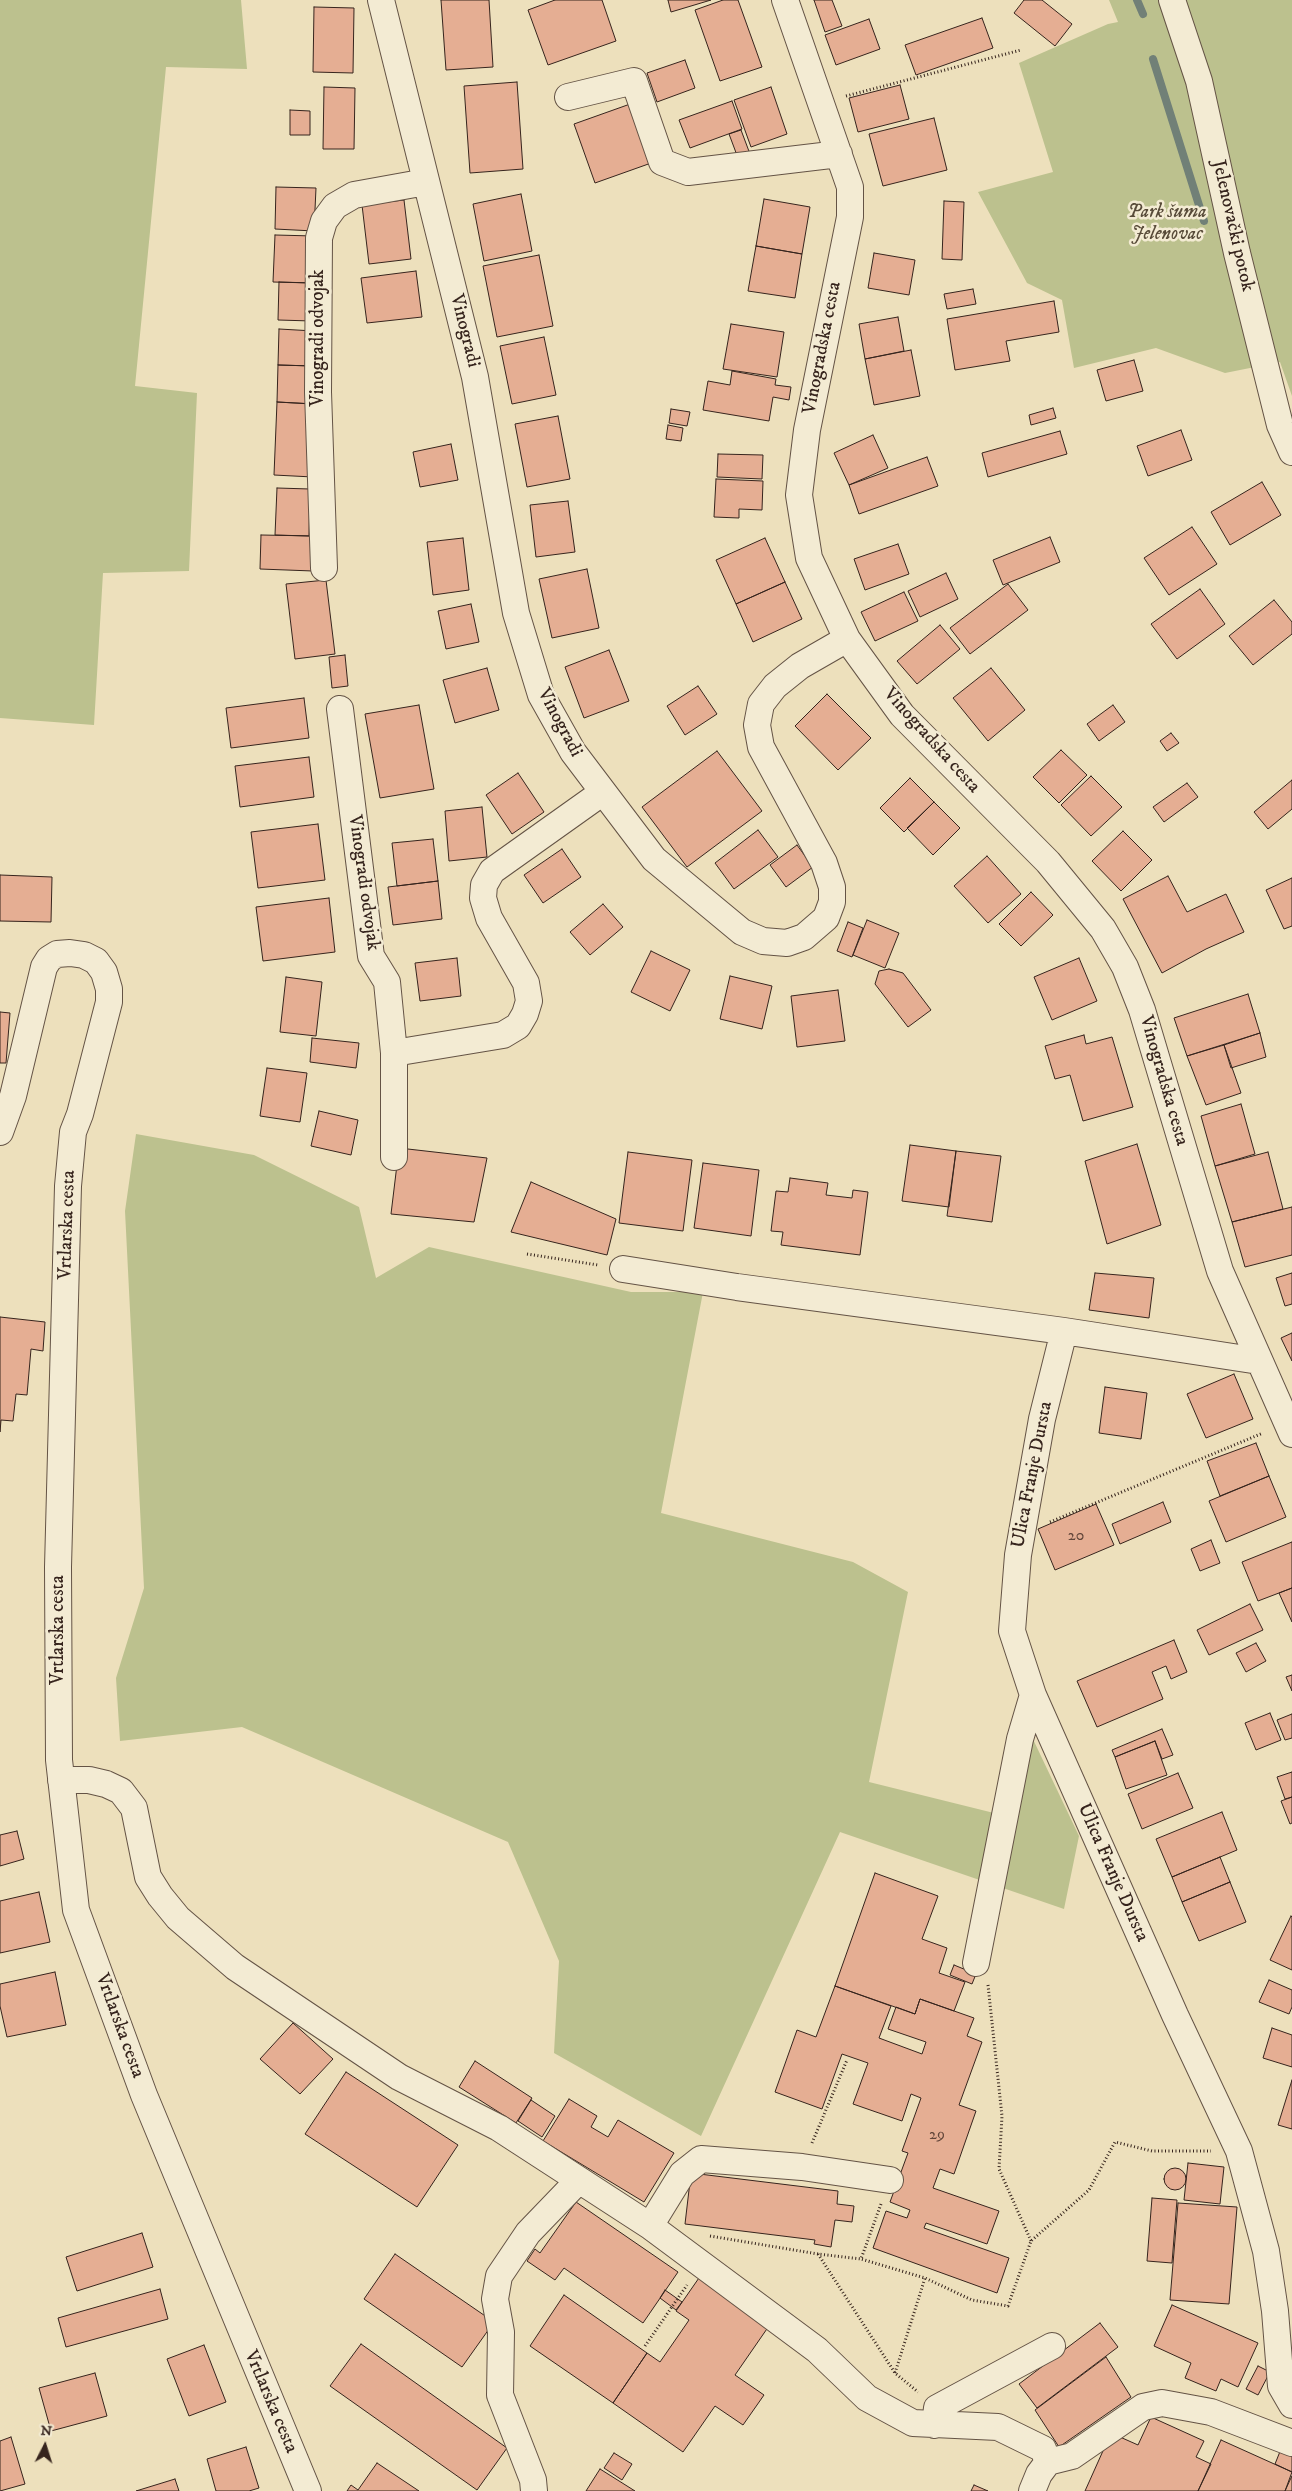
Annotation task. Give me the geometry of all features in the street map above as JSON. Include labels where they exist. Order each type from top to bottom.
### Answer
[{"type":"street","name":"Vinogradi","points":[[381,0],[475,377],[516,614],[541,695],[573,752],[654,859],[742,932],[763,941],[787,943],[804,937],[826,918],[832,902],[832,887],[824,864],[762,747],[757,725],[761,704],[775,686],[800,666],[847,639]]},
{"type":"street","name":"Vinogradska cesta","points":[[785,0],[850,187],[850,217],[807,430],[799,495],[809,558],[847,639],[902,715],[1048,862],[1108,936],[1125,967],[1142,1010],[1220,1271],[1290,1429]]},
{"type":"street","name":"Jelenovački potok","points":[[1172,0],[1199,81],[1237,253],[1280,425],[1292,452]]},
{"type":"street","points":[[568,96],[634,81],[662,162],[688,172],[839,154]]},
{"type":"street","name":"Vinogradi odvojak","points":[[324,568],[318,392],[318,238],[324,221],[335,206],[354,195],[426,182]]},
{"type":"street","name":"Vinogradi odvojak","points":[[340,709],[372,956],[388,982],[394,1052],[394,1158]]},
{"type":"street","points":[[394,1052],[503,1035],[518,1026],[525,1014],[529,1001],[526,984],[489,918],[483,898],[484,885],[492,871],[603,792]]},
{"type":"street","name":"Vrtlarska cesta","points":[[0,1132],[13,1096],[44,968],[49,960],[57,954],[84,955],[96,961],[104,972],[109,989],[109,1002],[73,1132],[68,1186],[58,1567],[61,1780],[76,1910],[144,2095],[308,2491]]},
{"type":"street","points":[[623,1269],[737,1287],[1064,1331],[1259,1361]]},
{"type":"street","name":"Ulica Franje Dursta","points":[[1064,1331],[1042,1419],[1021,1534],[1012,1631],[1033,1695],[1175,2015],[1239,2151],[1266,2251],[1275,2311],[1281,2386],[1292,2405]]},
{"type":"street","points":[[976,1963],[1020,1738],[1033,1695]]},
{"type":"street","points":[[61,1780],[89,1780],[106,1784],[121,1791],[134,1808],[148,1877],[160,1896],[178,1918],[235,1967],[399,2077],[499,2128],[650,2226],[818,2350],[867,2398],[913,2423],[936,2416],[1052,2346]]},
{"type":"street","points":[[650,2226],[682,2174],[701,2159],[802,2167],[890,2180]]},
{"type":"street","points":[[534,2491],[527,2463],[500,2395],[500,2332],[495,2299],[499,2276],[528,2233],[579,2180]]},
{"type":"street","points":[[1040,2476],[1143,2407],[1162,2403],[1211,2412],[1292,2443]]},
{"type":"street","points":[[1255,2428],[1274,2412],[1292,2405]]},
{"type":"street","points":[[936,2416],[998,2427],[1042,2449],[1040,2476]]},
{"type":"path","points":[[838,98],[1021,50]]},
{"type":"path","points":[[527,1254],[623,1269]]},
{"type":"path","points":[[1021,1534],[1290,1429]]},
{"type":"path","points":[[976,1963],[986,1978],[991,1999],[1002,2116],[999,2169],[1031,2241]]},
{"type":"path","points":[[802,2167],[848,2060]]},
{"type":"path","points":[[706,2235],[818,2254],[861,2258],[925,2278],[972,2300],[1008,2306],[1031,2241],[1089,2190],[1115,2142],[1152,2151],[1239,2151]]},
{"type":"path","points":[[861,2258],[890,2180]]},
{"type":"path","points":[[818,2254],[895,2373],[936,2416]]},
{"type":"path","points":[[645,2346],[702,2264]]},
{"type":"path","points":[[895,2373],[925,2278]]},
{"type":"green space","points":[[0,0],[241,0],[247,69],[166,67],[135,386],[197,393],[189,571],[103,573],[94,725],[0,718]]},
{"type":"green space","name":"Park šuma Jelenovac","points":[[1109,0],[1292,0],[1292,396],[1280,362],[1225,373],[1156,348],[1074,368],[1062,300],[1027,283],[978,192],[1053,172],[1019,63],[1108,24],[1118,22]]},
{"type":"green space","points":[[136,1134],[254,1155],[359,1207],[376,1278],[429,1247],[631,1292],[703,1292],[661,1513],[853,1562],[908,1592],[869,1782],[998,1814],[1021,1714],[1079,1836],[1064,1909],[840,1832],[701,2136],[554,2053],[559,1961],[508,1842],[242,1727],[120,1741],[116,1678],[144,1588],[125,1211]]},
{"type":"building","points":[[441,0],[489,0],[493,67],[446,70]]},
{"type":"building","points":[[555,0],[602,0],[616,41],[548,65],[528,10]]},
{"type":"building","points":[[668,0],[711,0],[671,12]]},
{"type":"building","points":[[723,0],[738,0],[762,67],[720,81],[695,10]]},
{"type":"building","points":[[814,0],[832,0],[842,26],[825,32]]},
{"type":"building","points":[[1024,0],[1042,0],[1072,24],[1055,46],[1014,13]]},
{"type":"building","points":[[314,7],[354,8],[353,73],[313,72]]},
{"type":"building","points":[[982,18],[993,48],[916,75],[905,45]]},
{"type":"building","points":[[869,19],[880,49],[836,65],[825,35]]},
{"type":"building","points":[[685,60],[695,88],[657,102],[647,73]]},
{"type":"building","points":[[517,82],[523,169],[470,173],[464,86]]},
{"type":"building","points":[[900,85],[909,119],[858,132],[849,98]]},
{"type":"building","points":[[324,87],[355,88],[354,149],[323,149]]},
{"type":"building","points":[[771,87],[787,134],[751,147],[734,100]]},
{"type":"building","points":[[732,101],[742,129],[690,148],[679,120]]},
{"type":"building","points":[[633,103],[654,162],[595,183],[574,124]]},
{"type":"building","points":[[290,110],[310,111],[310,135],[290,135]]},
{"type":"building","points":[[934,118],[947,170],[883,186],[869,134]]},
{"type":"building","points":[[741,130],[750,154],[738,158],[729,134]]},
{"type":"building","points":[[276,187],[316,188],[314,231],[275,229]]},
{"type":"building","points":[[521,194],[532,251],[484,261],[473,204]]},
{"type":"building","points":[[764,199],[810,207],[802,254],[756,246]]},
{"type":"building","points":[[404,200],[411,259],[369,264],[362,205]]},
{"type":"building","points":[[944,201],[964,202],[962,260],[942,259]]},
{"type":"building","points":[[275,235],[314,236],[312,283],[273,282]]},
{"type":"building","points":[[756,246],[802,254],[795,298],[748,291]]},
{"type":"building","points":[[874,253],[915,260],[909,295],[868,288]]},
{"type":"building","points":[[539,255],[553,326],[497,337],[483,266]]},
{"type":"building","points":[[416,271],[422,317],[367,323],[361,278]]},
{"type":"building","points":[[279,282],[313,283],[312,321],[278,320]]},
{"type":"building","points":[[973,289],[976,304],[947,309],[944,294]]},
{"type":"building","points":[[1054,301],[1059,332],[1006,341],[1010,361],[955,370],[947,319]]},
{"type":"building","points":[[898,317],[904,351],[865,359],[859,324]]},
{"type":"building","points":[[731,324],[784,332],[777,377],[723,369]]},
{"type":"building","points":[[279,329],[314,331],[313,366],[278,365]]},
{"type":"building","points":[[544,337],[556,395],[512,404],[500,346]]},
{"type":"building","points":[[911,350],[920,396],[874,405],[865,359]]},
{"type":"building","points":[[1134,360],[1143,391],[1106,401],[1097,370]]},
{"type":"building","points":[[278,365],[314,366],[312,404],[277,402]]},
{"type":"building","points":[[732,371],[776,379],[775,385],[791,387],[789,400],[773,397],[769,421],[703,410],[708,381],[730,385]]},
{"type":"building","points":[[277,402],[316,404],[313,477],[274,475]]},
{"type":"building","points":[[1053,408],[1056,418],[1031,425],[1029,415]]},
{"type":"building","points":[[671,409],[690,412],[687,426],[669,423]]},
{"type":"building","points":[[558,416],[570,479],[527,487],[515,424]]},
{"type":"building","points":[[668,425],[683,428],[681,441],[666,439]]},
{"type":"building","points":[[1181,430],[1192,460],[1148,476],[1137,446]]},
{"type":"building","points":[[1060,431],[1067,454],[988,477],[982,453]]},
{"type":"building","points":[[873,435],[888,468],[849,485],[834,453]]},
{"type":"building","points":[[451,444],[458,480],[420,487],[413,452]]},
{"type":"building","points":[[718,454],[763,455],[762,479],[717,477]]},
{"type":"building","points":[[927,457],[938,486],[859,514],[849,485]]},
{"type":"building","points":[[716,479],[763,481],[762,510],[739,509],[739,518],[714,517]]},
{"type":"building","points":[[1262,482],[1281,515],[1230,545],[1211,512]]},
{"type":"building","points":[[277,488],[310,489],[309,536],[275,535]]},
{"type":"building","points":[[568,501],[575,552],[536,557],[530,505]]},
{"type":"building","points":[[1192,527],[1217,564],[1169,595],[1144,558]]},
{"type":"building","points":[[261,535],[314,536],[313,571],[260,569]]},
{"type":"building","points":[[1050,537],[1060,562],[1003,585],[993,560]]},
{"type":"building","points":[[463,538],[469,590],[433,595],[427,542]]},
{"type":"building","points":[[765,538],[785,582],[736,604],[716,560]]},
{"type":"building","points":[[898,544],[909,574],[865,590],[854,559]]},
{"type":"building","points":[[587,569],[599,628],[552,638],[539,579]]},
{"type":"building","points":[[946,573],[958,599],[920,617],[908,591]]},
{"type":"building","points":[[326,580],[335,654],[295,659],[286,584]]},
{"type":"building","points":[[785,582],[802,619],[753,642],[736,604]]},
{"type":"building","points":[[1008,584],[1028,610],[970,654],[950,628]]},
{"type":"building","points":[[1200,589],[1225,624],[1177,659],[1151,624]]},
{"type":"building","points":[[904,592],[918,621],[875,641],[861,612]]},
{"type":"building","points":[[1274,600],[1292,622],[1292,634],[1253,665],[1229,636]]},
{"type":"building","points":[[471,604],[479,642],[446,649],[438,611]]},
{"type":"building","points":[[940,625],[960,649],[917,684],[897,661]]},
{"type":"building","points":[[609,650],[629,701],[584,718],[565,667]]},
{"type":"building","points":[[345,655],[348,686],[332,688],[329,657]]},
{"type":"building","points":[[487,668],[499,710],[455,723],[443,680]]},
{"type":"building","points":[[991,668],[1025,710],[988,741],[953,698]]},
{"type":"building","points":[[698,686],[717,714],[685,735],[667,706]]},
{"type":"building","points":[[827,694],[871,738],[838,770],[795,726]]},
{"type":"building","points":[[304,698],[309,738],[231,748],[226,708]]},
{"type":"building","points":[[419,705],[434,789],[380,798],[365,714]]},
{"type":"building","points":[[1113,705],[1125,722],[1099,741],[1087,724]]},
{"type":"building","points":[[1171,733],[1179,743],[1167,751],[1160,741]]},
{"type":"building","points":[[1061,750],[1087,775],[1059,803],[1033,777]]},
{"type":"building","points":[[717,751],[762,811],[687,867],[642,807]]},
{"type":"building","points":[[309,757],[314,797],[240,807],[235,766]]},
{"type":"building","points":[[518,773],[544,812],[512,834],[486,795]]},
{"type":"building","points":[[1091,776],[1122,807],[1091,836],[1061,805]]},
{"type":"building","points":[[910,778],[934,802],[904,832],[880,808]]},
{"type":"building","points":[[1292,780],[1292,809],[1268,829],[1254,812]]},
{"type":"building","points":[[1187,783],[1198,797],[1164,822],[1153,807]]},
{"type":"building","points":[[934,802],[960,828],[933,855],[907,828]]},
{"type":"building","points":[[482,807],[487,857],[449,861],[445,811]]},
{"type":"building","points":[[318,824],[325,880],[258,888],[251,832]]},
{"type":"building","points":[[758,830],[778,857],[734,889],[715,863]]},
{"type":"building","points":[[1123,831],[1152,860],[1121,891],[1092,861]]},
{"type":"building","points":[[433,839],[438,881],[397,886],[392,843]]},
{"type":"building","points":[[797,845],[813,867],[786,887],[770,865]]},
{"type":"building","points":[[562,849],[581,877],[543,903],[524,875]]},
{"type":"building","points":[[987,856],[1021,894],[988,923],[954,886]]},
{"type":"building","points":[[0,875],[52,877],[51,922],[0,921]]},
{"type":"building","points":[[1168,876],[1187,912],[1226,894],[1244,932],[1206,949],[1162,973],[1123,899]]},
{"type":"building","points":[[1292,878],[1292,926],[1284,929],[1266,890]]},
{"type":"building","points":[[438,881],[442,919],[393,925],[388,887]]},
{"type":"building","points":[[1031,892],[1053,915],[1021,946],[999,924]]},
{"type":"building","points":[[329,898],[335,952],[263,961],[256,907]]},
{"type":"building","points":[[603,904],[623,927],[590,955],[570,932]]},
{"type":"building","points":[[867,920],[899,933],[885,968],[853,955]]},
{"type":"building","points":[[848,922],[863,928],[852,957],[837,951]]},
{"type":"building","points":[[651,951],[690,970],[670,1011],[631,992]]},
{"type":"building","points":[[457,958],[461,996],[420,1001],[415,963]]},
{"type":"building","points":[[1079,958],[1097,1001],[1052,1020],[1034,977]]},
{"type":"building","points":[[889,969],[903,973],[931,1010],[908,1027],[875,984],[879,971]]},
{"type":"building","points":[[730,976],[772,986],[762,1029],[720,1019]]},
{"type":"building","points":[[286,977],[322,982],[316,1036],[280,1032]]},
{"type":"building","points":[[838,990],[845,1041],[797,1047],[791,996]]},
{"type":"building","points":[[1248,994],[1260,1033],[1187,1056],[1174,1018]]},
{"type":"building","points":[[0,1012],[10,1013],[6,1063],[0,1063]]},
{"type":"building","points":[[1260,1033],[1266,1057],[1231,1068],[1224,1045]]},
{"type":"building","points":[[1084,1035],[1086,1044],[1112,1037],[1133,1107],[1083,1121],[1070,1075],[1055,1079],[1045,1046]]},
{"type":"building","points":[[312,1038],[359,1043],[356,1068],[310,1062]]},
{"type":"building","points":[[1224,1045],[1241,1093],[1206,1105],[1187,1056]]},
{"type":"building","points":[[267,1068],[307,1073],[300,1122],[260,1116]]},
{"type":"building","points":[[1241,1104],[1255,1154],[1215,1166],[1201,1116]]},
{"type":"building","points":[[319,1111],[358,1120],[351,1155],[311,1146]]},
{"type":"building","points":[[1137,1144],[1161,1225],[1107,1244],[1085,1161]]},
{"type":"building","points":[[910,1145],[956,1151],[949,1207],[902,1201]]},
{"type":"building","points":[[399,1148],[487,1158],[474,1222],[391,1214]]},
{"type":"building","points":[[956,1151],[1001,1156],[992,1222],[947,1216]]},
{"type":"building","points":[[628,1152],[692,1160],[683,1231],[619,1223]]},
{"type":"building","points":[[1268,1152],[1283,1209],[1232,1222],[1215,1166]]},
{"type":"building","points":[[703,1163],[759,1170],[751,1236],[694,1228]]},
{"type":"building","points":[[790,1178],[828,1183],[826,1195],[852,1198],[853,1190],[868,1192],[860,1255],[781,1245],[783,1232],[771,1231],[776,1191],[788,1192]]},
{"type":"building","points":[[531,1182],[616,1219],[607,1255],[511,1232]]},
{"type":"building","points":[[1292,1207],[1292,1255],[1245,1267],[1232,1222]]},
{"type":"building","points":[[1095,1273],[1154,1278],[1149,1318],[1089,1310]]},
{"type":"building","points":[[1292,1273],[1292,1304],[1285,1306],[1276,1278]]},
{"type":"building","points":[[0,1317],[45,1322],[43,1351],[31,1349],[27,1395],[16,1394],[13,1421],[1,1420],[0,1432]]},
{"type":"building","points":[[1292,1333],[1292,1361],[1281,1338]]},
{"type":"building","points":[[1234,1374],[1253,1419],[1206,1438],[1187,1394]]},
{"type":"building","points":[[1105,1387],[1147,1393],[1141,1439],[1099,1433]]},
{"type":"building","points":[[1256,1443],[1269,1476],[1220,1496],[1207,1461]]},
{"type":"building","points":[[1269,1476],[1286,1517],[1226,1542],[1209,1501]]},
{"type":"building","points":[[1163,1502],[1171,1522],[1120,1544],[1112,1524]]},
{"type":"building","points":[[1096,1504],[1114,1545],[1055,1570],[1038,1529]]},
{"type":"building","points":[[1211,1540],[1220,1563],[1200,1571],[1191,1549]]},
{"type":"building","points":[[1292,1542],[1292,1588],[1258,1601],[1242,1562]]},
{"type":"building","points":[[1292,1588],[1292,1622],[1279,1593]]},
{"type":"building","points":[[1250,1604],[1263,1630],[1209,1655],[1197,1630]]},
{"type":"building","points":[[1174,1640],[1187,1672],[1171,1679],[1166,1666],[1152,1672],[1163,1699],[1097,1727],[1077,1681]]},
{"type":"building","points":[[1256,1643],[1266,1661],[1246,1672],[1236,1653]]},
{"type":"building","points":[[1292,1675],[1292,1691],[1286,1677]]},
{"type":"building","points":[[1270,1713],[1281,1740],[1256,1750],[1245,1723]]},
{"type":"building","points":[[1292,1714],[1292,1738],[1285,1740],[1277,1720]]},
{"type":"building","points":[[1162,1729],[1173,1755],[1162,1759],[1155,1741],[1115,1757],[1112,1750]]},
{"type":"building","points":[[1155,1741],[1167,1775],[1126,1789],[1115,1757]]},
{"type":"building","points":[[1292,1772],[1292,1797],[1285,1799],[1277,1777]]},
{"type":"building","points":[[1178,1773],[1193,1808],[1142,1829],[1128,1794]]},
{"type":"building","points":[[1292,1797],[1292,1823],[1290,1824],[1281,1801]]},
{"type":"building","points":[[1222,1812],[1237,1850],[1172,1877],[1156,1839]]},
{"type":"building","points":[[17,1831],[24,1859],[0,1866],[0,1835]]},
{"type":"building","points":[[1220,1857],[1230,1882],[1182,1902],[1172,1877]]},
{"type":"building","points":[[875,1873],[938,1896],[922,1939],[947,1948],[939,1973],[965,1982],[954,2011],[920,1999],[915,2014],[835,1986]]},
{"type":"building","points":[[1230,1882],[1246,1922],[1199,1941],[1182,1902]]},
{"type":"building","points":[[39,1892],[50,1942],[0,1953],[0,1901]]},
{"type":"building","points":[[1292,1917],[1292,1970],[1270,1960]]},
{"type":"building","points":[[954,1965],[976,1974],[972,1984],[950,1975]]},
{"type":"building","points":[[55,1972],[66,2025],[7,2037],[0,2006],[0,1984]]},
{"type":"building","points":[[1269,1980],[1292,1990],[1292,2007],[1289,2014],[1259,2002]]},
{"type":"building","points":[[835,1986],[891,2006],[879,2038],[922,2054],[926,2042],[888,2029],[896,2007],[915,2014],[920,1999],[974,2018],[967,2036],[982,2042],[959,2105],[976,2111],[954,2174],[940,2169],[933,2188],[999,2211],[987,2244],[926,2223],[924,2228],[1009,2258],[997,2293],[873,2248],[886,2211],[907,2218],[910,2210],[890,2202],[908,2153],[902,2151],[921,2098],[911,2094],[902,2121],[853,2104],[868,2063],[842,2054],[822,2109],[775,2092],[797,2030],[816,2037]]},
{"type":"building","points":[[293,2023],[333,2059],[300,2094],[260,2059]]},
{"type":"building","points":[[1272,2028],[1292,2035],[1292,2067],[1263,2058]]},
{"type":"building","points":[[475,2061],[532,2098],[516,2123],[459,2087]]},
{"type":"building","points":[[346,2072],[458,2145],[417,2207],[305,2134]]},
{"type":"building","points":[[1292,2080],[1292,2129],[1278,2125]]},
{"type":"building","points":[[569,2099],[597,2116],[591,2127],[608,2137],[618,2120],[674,2153],[644,2202],[543,2141]]},
{"type":"building","points":[[531,2100],[555,2116],[542,2137],[518,2121]]},
{"type":"building","points":[[1188,2163],[1224,2167],[1220,2204],[1184,2200]]},
{"type":"building","points":[[1175,2168],[1183,2171],[1186,2179],[1183,2187],[1175,2190],[1167,2187],[1164,2179],[1167,2171]]},
{"type":"building","points":[[691,2173],[838,2191],[837,2204],[854,2206],[852,2222],[835,2220],[831,2247],[814,2244],[815,2240],[685,2224]]},
{"type":"building","points":[[1152,2198],[1177,2200],[1172,2263],[1147,2261]]},
{"type":"building","points":[[576,2202],[678,2272],[643,2323],[564,2268],[555,2280],[527,2261],[535,2249],[540,2253]]},
{"type":"building","points":[[1178,2203],[1237,2207],[1229,2304],[1170,2300]]},
{"type":"building","points":[[142,2233],[153,2267],[77,2291],[66,2257]]},
{"type":"building","points":[[395,2254],[494,2322],[462,2367],[364,2299]]},
{"type":"building","points":[[701,2275],[771,2323],[735,2375],[764,2395],[743,2425],[715,2406],[683,2452],[613,2403],[647,2353],[660,2362],[687,2323],[689,2320],[676,2311]]},
{"type":"building","points":[[160,2289],[168,2319],[66,2347],[58,2318]]},
{"type":"building","points":[[665,2290],[682,2302],[676,2310],[660,2298]]},
{"type":"building","points":[[564,2295],[647,2353],[613,2403],[530,2346]]},
{"type":"building","points":[[1172,2305],[1258,2343],[1238,2387],[1221,2379],[1216,2391],[1185,2378],[1191,2363],[1154,2346]]},
{"type":"building","points":[[1100,2323],[1118,2347],[1037,2408],[1019,2384]]},
{"type":"building","points":[[361,2344],[507,2448],[477,2490],[330,2386]]},
{"type":"building","points":[[204,2345],[226,2402],[189,2416],[167,2359]]},
{"type":"building","points":[[1106,2357],[1131,2397],[1059,2447],[1035,2410]]},
{"type":"building","points":[[1258,2366],[1270,2372],[1258,2395],[1246,2389]]},
{"type":"building","points":[[95,2373],[107,2416],[51,2431],[39,2388]]},
{"type":"building","points":[[1151,2417],[1204,2441],[1196,2457],[1211,2464],[1198,2491],[1085,2491],[1111,2433],[1138,2445]]},
{"type":"building","points":[[1287,2434],[1292,2436],[1292,2472],[1275,2464]]},
{"type":"building","points":[[11,2437],[25,2484],[0,2491],[0,2441]]},
{"type":"building","points":[[1221,2440],[1292,2472],[1285,2491],[1198,2491]]},
{"type":"building","points":[[246,2447],[259,2488],[249,2491],[216,2491],[207,2459]]},
{"type":"building","points":[[614,2453],[632,2464],[622,2480],[604,2468]]},
{"type":"building","points":[[377,2463],[419,2491],[347,2491],[351,2485],[358,2490]]},
{"type":"building","points":[[600,2469],[635,2491],[586,2491]]},
{"type":"building","points":[[1292,2476],[1292,2491],[1285,2491],[1290,2480]]},
{"type":"building","points":[[175,2479],[179,2491],[136,2491]]},
{"type":"building","points":[[974,2485],[988,2491],[971,2491]]},
{"type":"waterway","name":"Jelenovački potok","points":[[1137,0],[1143,14]]},
{"type":"waterway","name":"Jelenovački potok","points":[[1153,59],[1204,221]]}]
